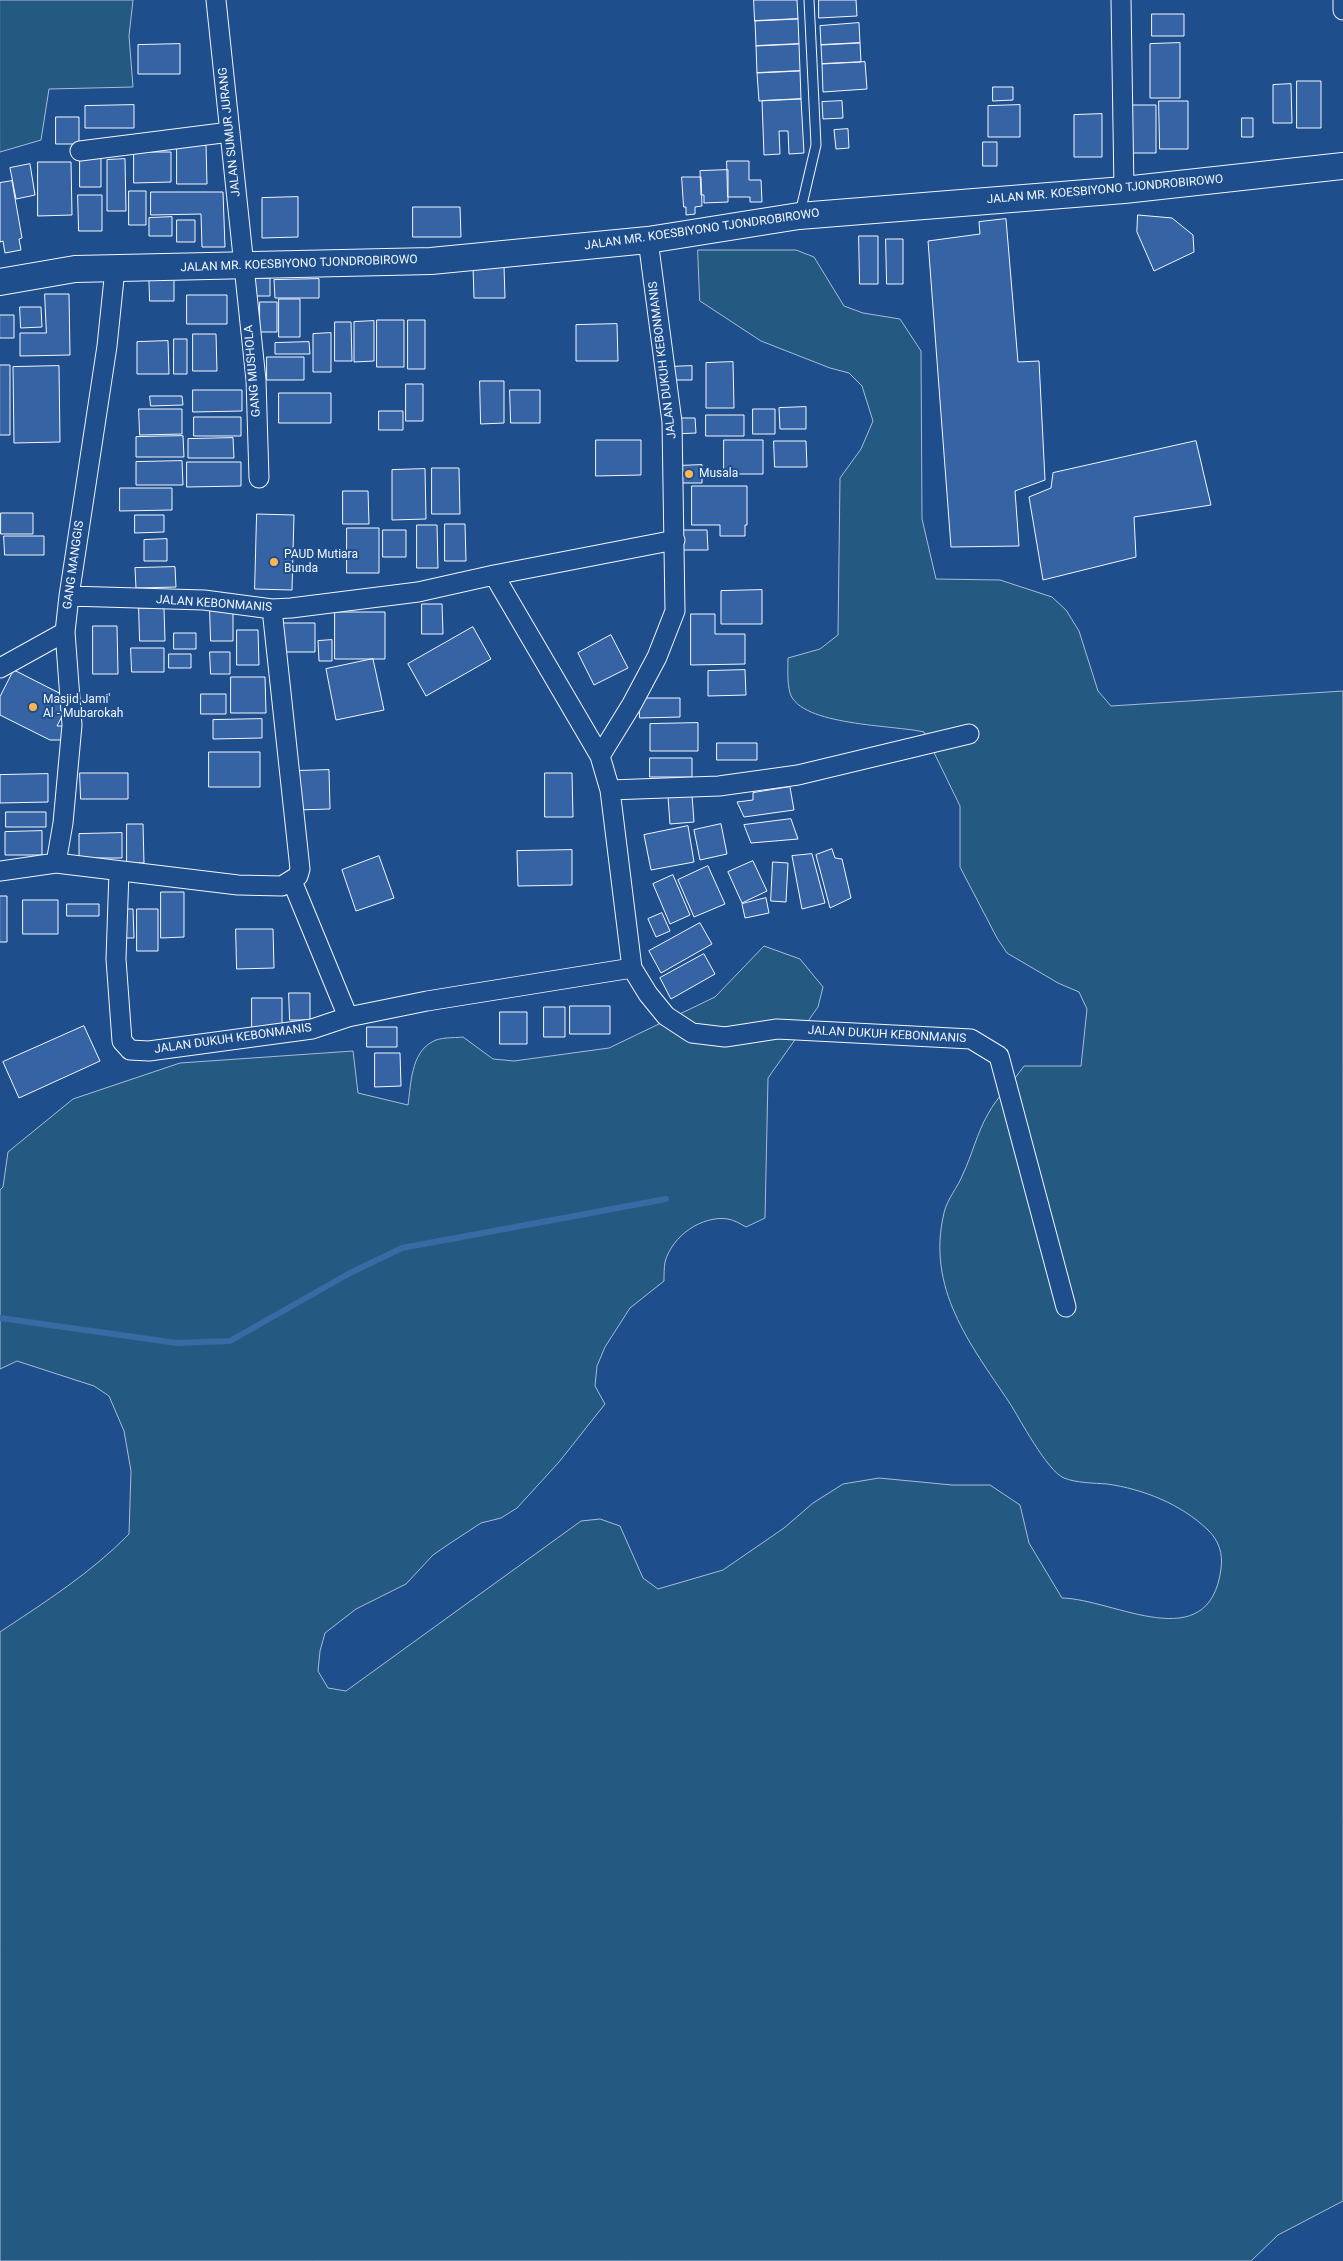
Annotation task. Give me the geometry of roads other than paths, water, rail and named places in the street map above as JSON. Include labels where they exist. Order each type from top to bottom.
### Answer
[{"type":"main road","name":"JALAN MR. KOESBIYONO TJONDROBIROWO","points":[[0,282],[75,269],[431,260],[648,240],[799,216],[1124,190],[1343,166]]},
{"type":"street","name":"JALAN SUMUR JURANG","points":[[216,0],[242,265]]},
{"type":"street","points":[[1121,0],[1124,190]]},
{"type":"street","points":[[1343,0],[1343,10]]},
{"type":"street","points":[[80,151],[230,132]]},
{"type":"street","name":"JALAN DUKUH KEBONMANIS","points":[[600,756],[632,704],[657,658],[675,611],[672,422],[648,240]]},
{"type":"street","name":"GANG MUSHOLA","points":[[242,265],[256,380],[259,478]]},
{"type":"street","name":"GANG MANGGIS","points":[[56,863],[63,823],[72,724],[65,632],[107,346],[115,269]]},
{"type":"street","points":[[494,575],[675,540]]},
{"type":"street","name":"JALAN DUKUH KEBONMANIS","points":[[494,575],[600,756],[610,790],[632,968],[648,994],[666,1016],[692,1033],[725,1037],[777,1029],[971,1039],[999,1056],[1066,1307]]},
{"type":"street","name":"JALAN KEBONMANIS","points":[[69,596],[204,600],[272,609],[418,592],[494,575]]},
{"type":"street","points":[[0,871],[56,863],[238,885],[282,886],[298,876],[300,869],[272,609]]},
{"type":"street","points":[[0,668],[65,632]]},
{"type":"street","points":[[610,790],[719,786],[798,775],[969,734]]},
{"type":"street","name":"JALAN DUKUH KEBONMANIS","points":[[119,871],[116,959],[122,1041],[130,1050],[149,1051],[312,1029],[348,1016],[632,968]]},
{"type":"street","points":[[292,881],[348,1016]]},
{"type":"lane","points":[[799,216],[816,145],[809,0]]},
{"type":"waterway","points":[[0,1318],[177,1343],[230,1341],[350,1273],[402,1248],[666,1199]]},
{"type":"place","name":"Musala","points":[[689,474]]},
{"type":"place","name":"PAUD Mutiara Bunda","points":[[274,562]]},
{"type":"place","name":"Masjid Jami' Al - Mubarokah","points":[[33,707]]}]
